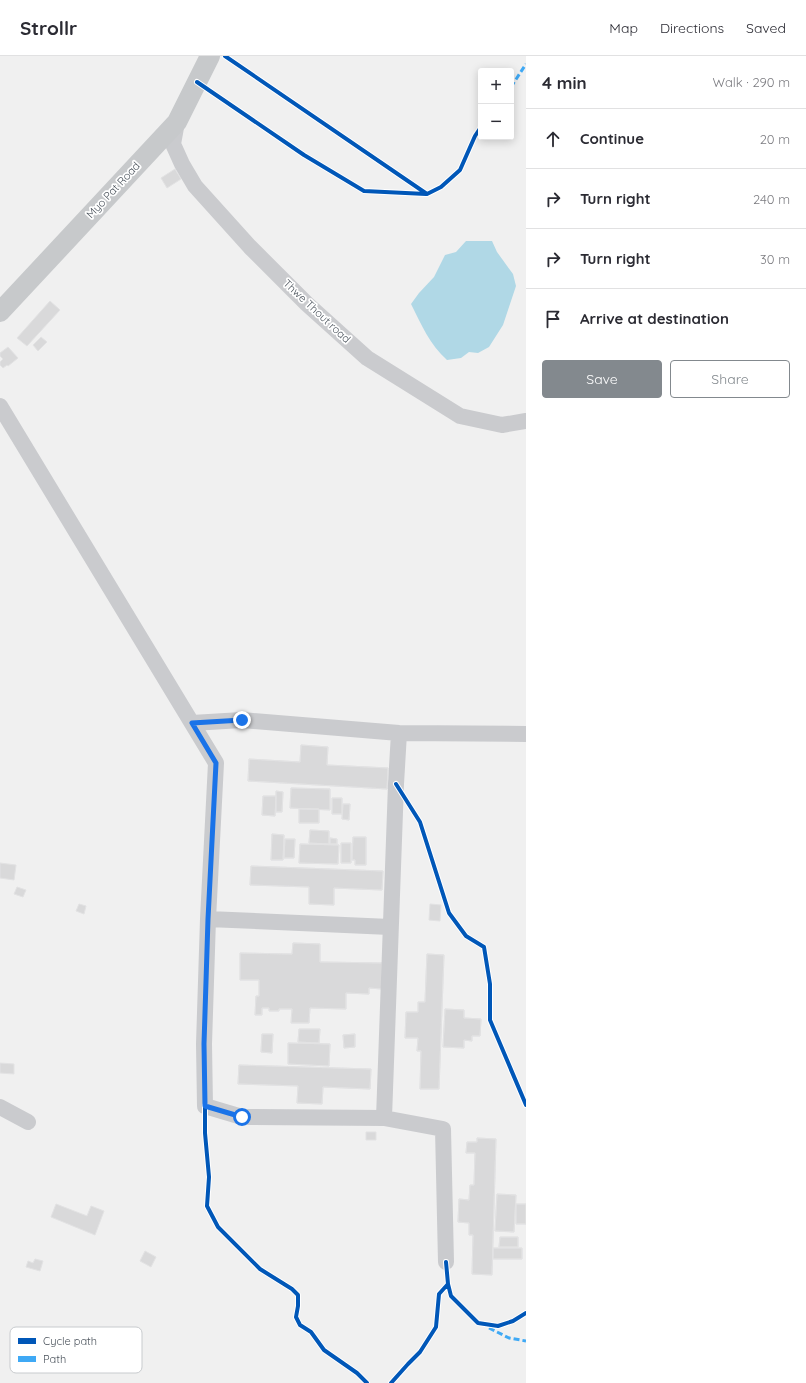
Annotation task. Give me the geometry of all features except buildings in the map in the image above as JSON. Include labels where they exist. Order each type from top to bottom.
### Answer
[{"type":"main road","name":"Myo Pat Road","points":[[0,312],[177,122],[210,56]]},
{"type":"street","name":"Thwe Thout road","points":[[177,122],[173,144],[182,164],[196,186],[250,248],[307,304],[368,358],[460,416],[502,425],[526,422]]},
{"type":"street","points":[[0,406],[216,763],[208,919],[204,1044],[205,1106],[242,1117],[384,1118],[443,1129],[446,1262]]},
{"type":"street","points":[[192,723],[242,720],[399,733],[526,734]]},
{"type":"street","points":[[384,1118],[390,927],[399,733]]},
{"type":"street","points":[[208,919],[390,927]]},
{"type":"street","points":[[0,1107],[28,1122]]},
{"type":"water","points":[[466,241],[492,241],[497,252],[513,274],[516,286],[503,325],[489,347],[478,353],[469,352],[461,358],[447,360],[436,348],[422,327],[411,304],[434,277],[445,255],[456,252]]},
{"type":"marked path","points":[[514,82],[526,64]]},
{"type":"marked path","points":[[489,1328],[509,1338],[526,1341]]},
{"type":"cycle path","points":[[225,56],[427,194],[441,187],[460,170],[478,132]]},
{"type":"cycle path","points":[[197,82],[304,155],[364,191],[426,194]]},
{"type":"cycle path","points":[[396,784],[420,822],[449,913],[466,936],[484,947],[490,984],[490,1020],[526,1105]]},
{"type":"cycle path","points":[[205,1106],[205,1133],[209,1177],[207,1206],[218,1227],[260,1269],[292,1289],[298,1295],[296,1317],[300,1325],[311,1332],[324,1350],[357,1373],[367,1383]]},
{"type":"cycle path","points":[[391,1383],[420,1352],[436,1327],[439,1294],[448,1284],[446,1262]]},
{"type":"cycle path","points":[[448,1284],[451,1296],[478,1323],[498,1326],[513,1321],[526,1313]]},
{"type":"route","points":[[242,720],[192,723],[216,763],[208,919],[204,1044],[205,1106],[242,1117]]}]
